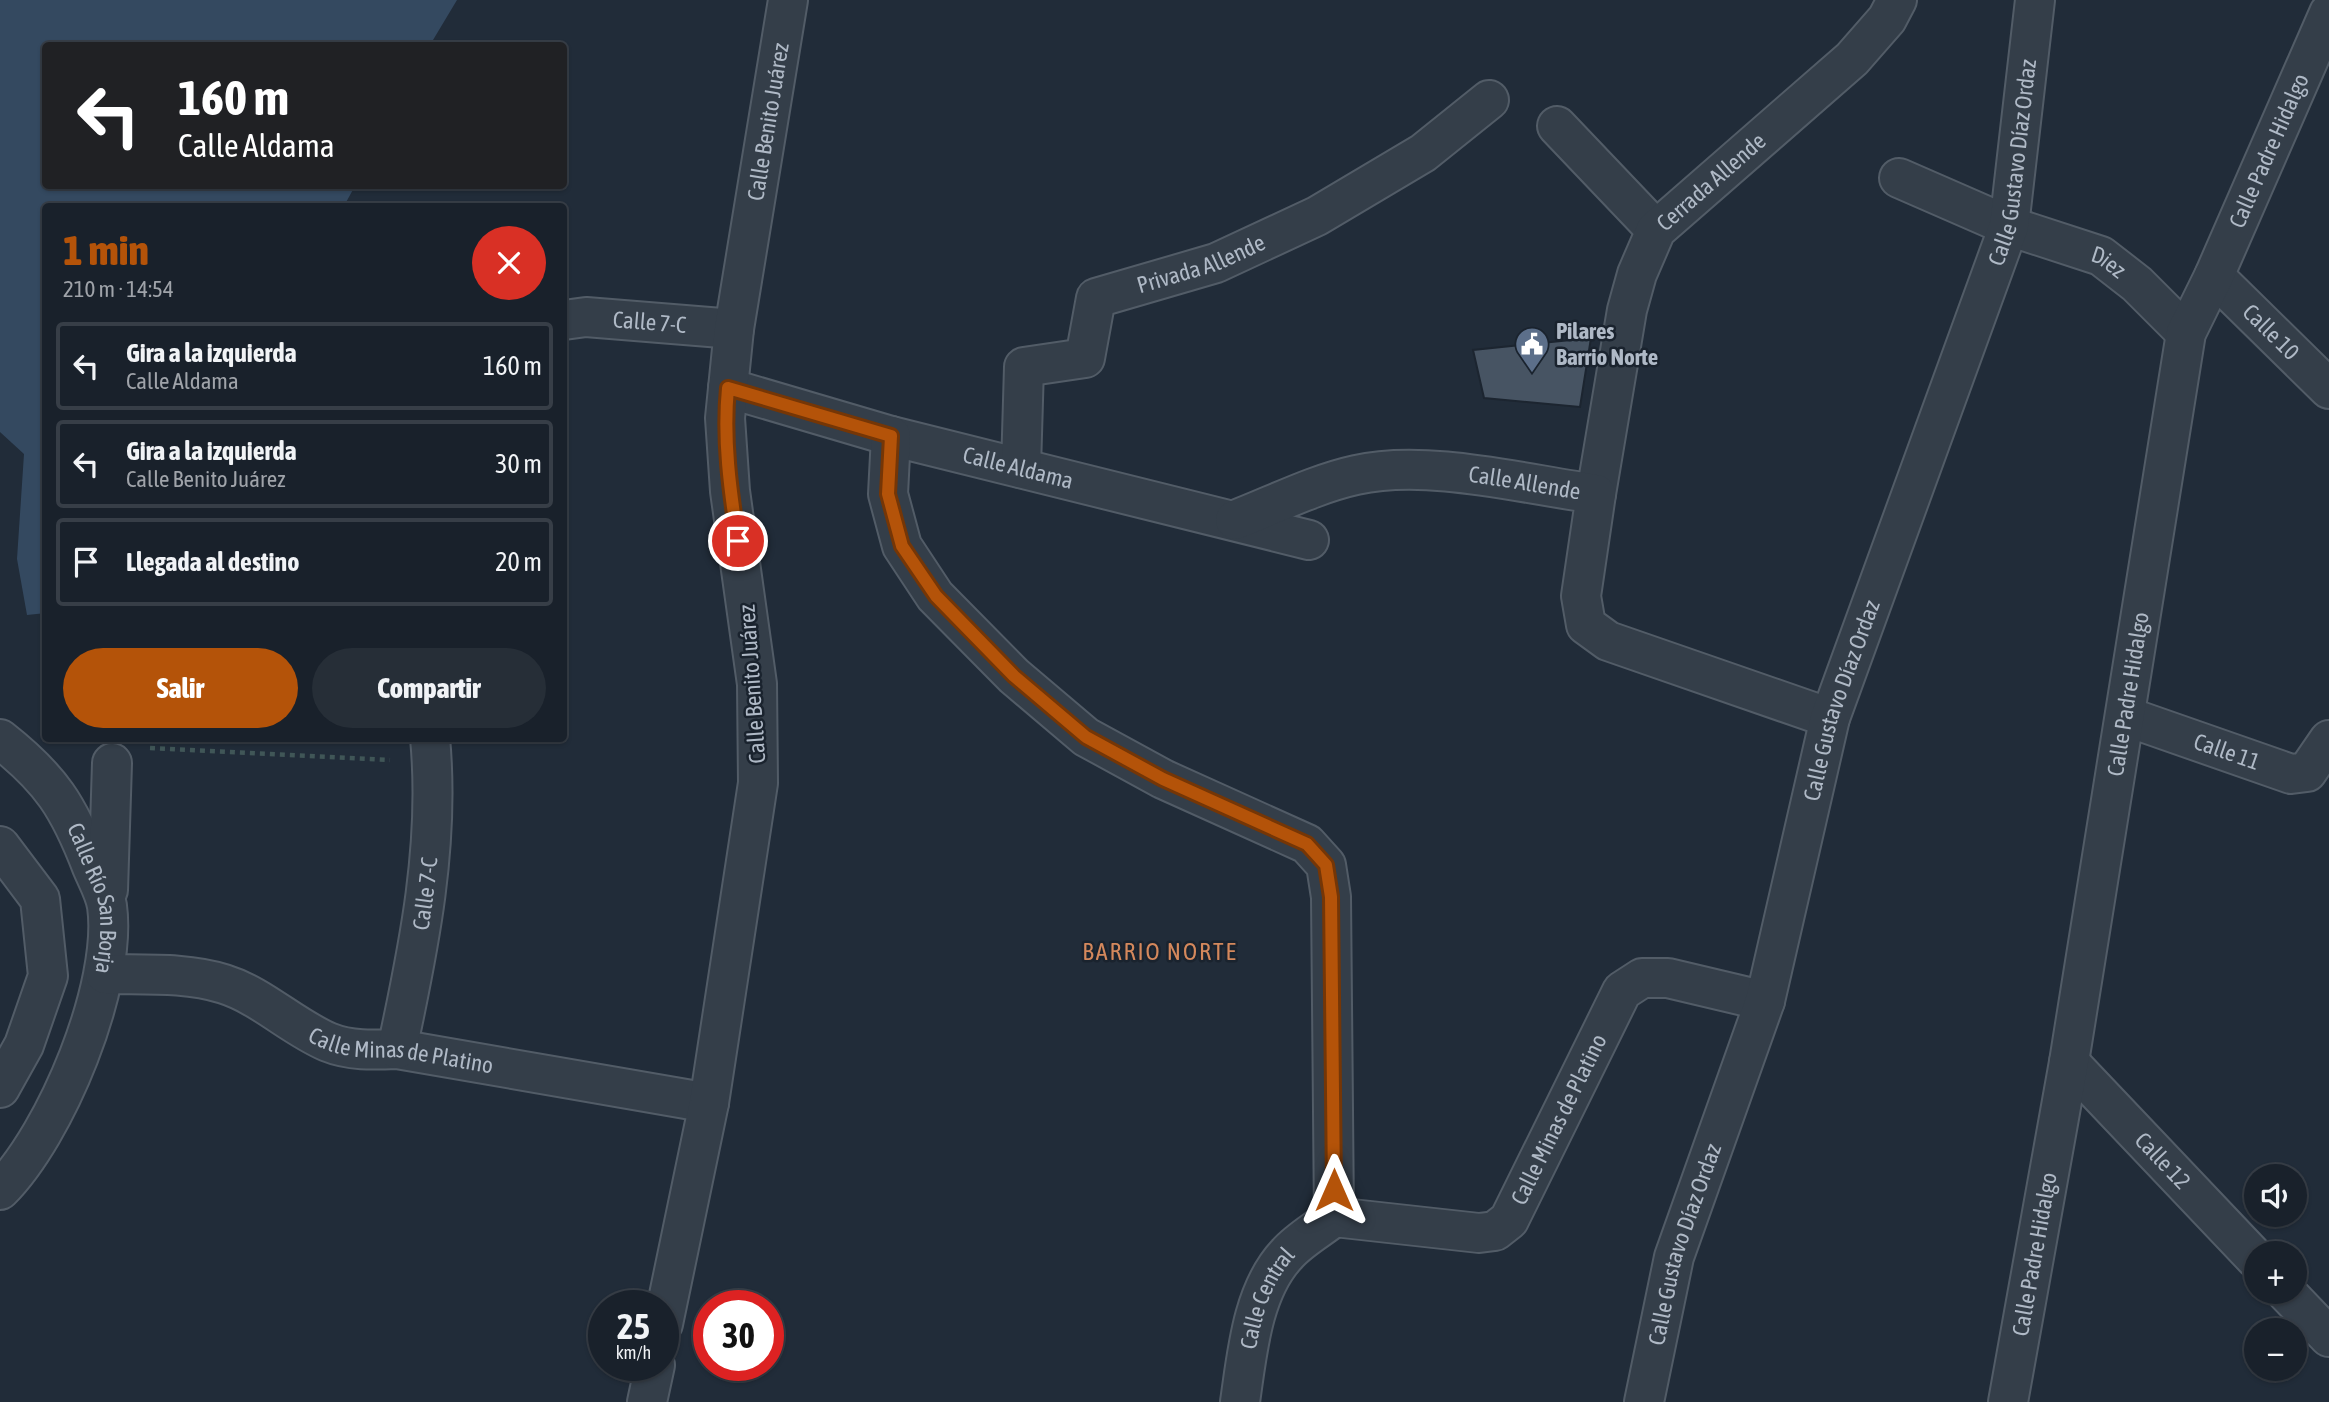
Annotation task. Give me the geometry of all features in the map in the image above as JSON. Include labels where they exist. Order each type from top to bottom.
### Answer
[{"type":"street","name":"Calle Benito Juárez","points":[[670,1290],[709,1103],[758,783],[757,684],[730,491],[725,418],[734,329],[788,0]]},
{"type":"street","name":"Cerrada Allende","points":[[1596,494],[1627,310],[1637,274],[1656,230],[1852,59],[1887,19],[1897,0]]},
{"type":"street","name":"Calle Gustavo Díaz Ordaz","points":[[1644,1402],[1674,1257],[1765,1001],[1830,718],[2009,226],[2035,0]]},
{"type":"street","name":"Calle Padre Hidalgo","points":[[2008,1402],[2069,1062],[2186,333],[2214,276],[2329,13]]},
{"type":"street","name":"Privada Allende","points":[[1021,468],[1024,367],[1085,358],[1096,298],[1216,263],[1317,216],[1423,153],[1489,100]]},
{"type":"street","points":[[1557,126],[1656,230]]},
{"type":"street","name":"Diez","points":[[1899,178],[2009,226],[2101,256],[2137,284],[2186,333]]},
{"type":"street","name":"Calle 10","points":[[2214,276],[2329,389]]},
{"type":"street","name":"Calle 7-C","points":[[567,320],[586,317],[734,329]]},
{"type":"street","name":"Calle Aldama","points":[[728,388],[891,436],[1309,540]]},
{"type":"street","points":[[891,436],[888,494],[902,546],[936,596],[1014,676],[1086,737],[1163,779],[1307,844],[1326,865],[1331,897],[1334,1217]]},
{"type":"street","name":"Calle Allende","points":[[1235,520],[1354,475],[1385,471],[1420,469],[1596,494],[1581,596],[1587,625],[1608,641],[1830,718]]},
{"type":"street","name":"Calle 11","points":[[2125,716],[2291,774],[2307,772],[2326,746]]},
{"type":"street","name":"Calle Río San Borja","points":[[0,739],[36,768],[74,822],[107,905],[105,974],[72,1070],[43,1132],[0,1190]]},
{"type":"street","name":"Calle 7-C","points":[[397,1049],[422,931],[431,750]]},
{"type":"street","points":[[107,905],[112,763]]},
{"type":"street","name":"Calle Río San Borja","points":[[0,846],[40,899],[47,976],[24,1045],[0,1088]]},
{"type":"street","name":"Calle Minas de Platino","points":[[105,974],[186,976],[225,984],[259,1000],[328,1042],[358,1050],[397,1049],[709,1103]]},
{"type":"street","name":"Calle Minas de Platino","points":[[1334,1217],[1479,1233],[1495,1231],[1509,1220],[1622,991],[1642,978],[1668,978],[1765,1001]]},
{"type":"street","name":"Calle 12","points":[[2069,1062],[2244,1246]]},
{"type":"street","name":"Calle Central","points":[[1240,1402],[1248,1348],[1263,1295],[1286,1254],[1334,1217]]},
{"type":"street","points":[[2297,1304],[2329,1337]]},
{"type":"path","points":[[112,763],[123,751],[145,748],[431,750]]},
{"type":"water","points":[[0,0],[457,0],[432,42],[42,42],[42,189],[353,189],[346,203],[42,203],[42,613],[27,615],[17,559],[24,454],[0,432]]},
{"type":"building","name":"Pilares Barrio Norte","points":[[1591,338],[1580,407],[1484,398],[1473,350]]},
{"type":"place","name":"Pilares Barrio Norte","points":[[1532,374]]},
{"type":"district","name":"BARRIO NORTE","points":[[1160,952]]},
{"type":"route","points":[[738,541],[728,466],[725,418],[728,388],[891,436],[888,494],[902,546],[936,596],[1014,676],[1086,737],[1163,779],[1307,844],[1326,865],[1331,897],[1334,1190]]}]
